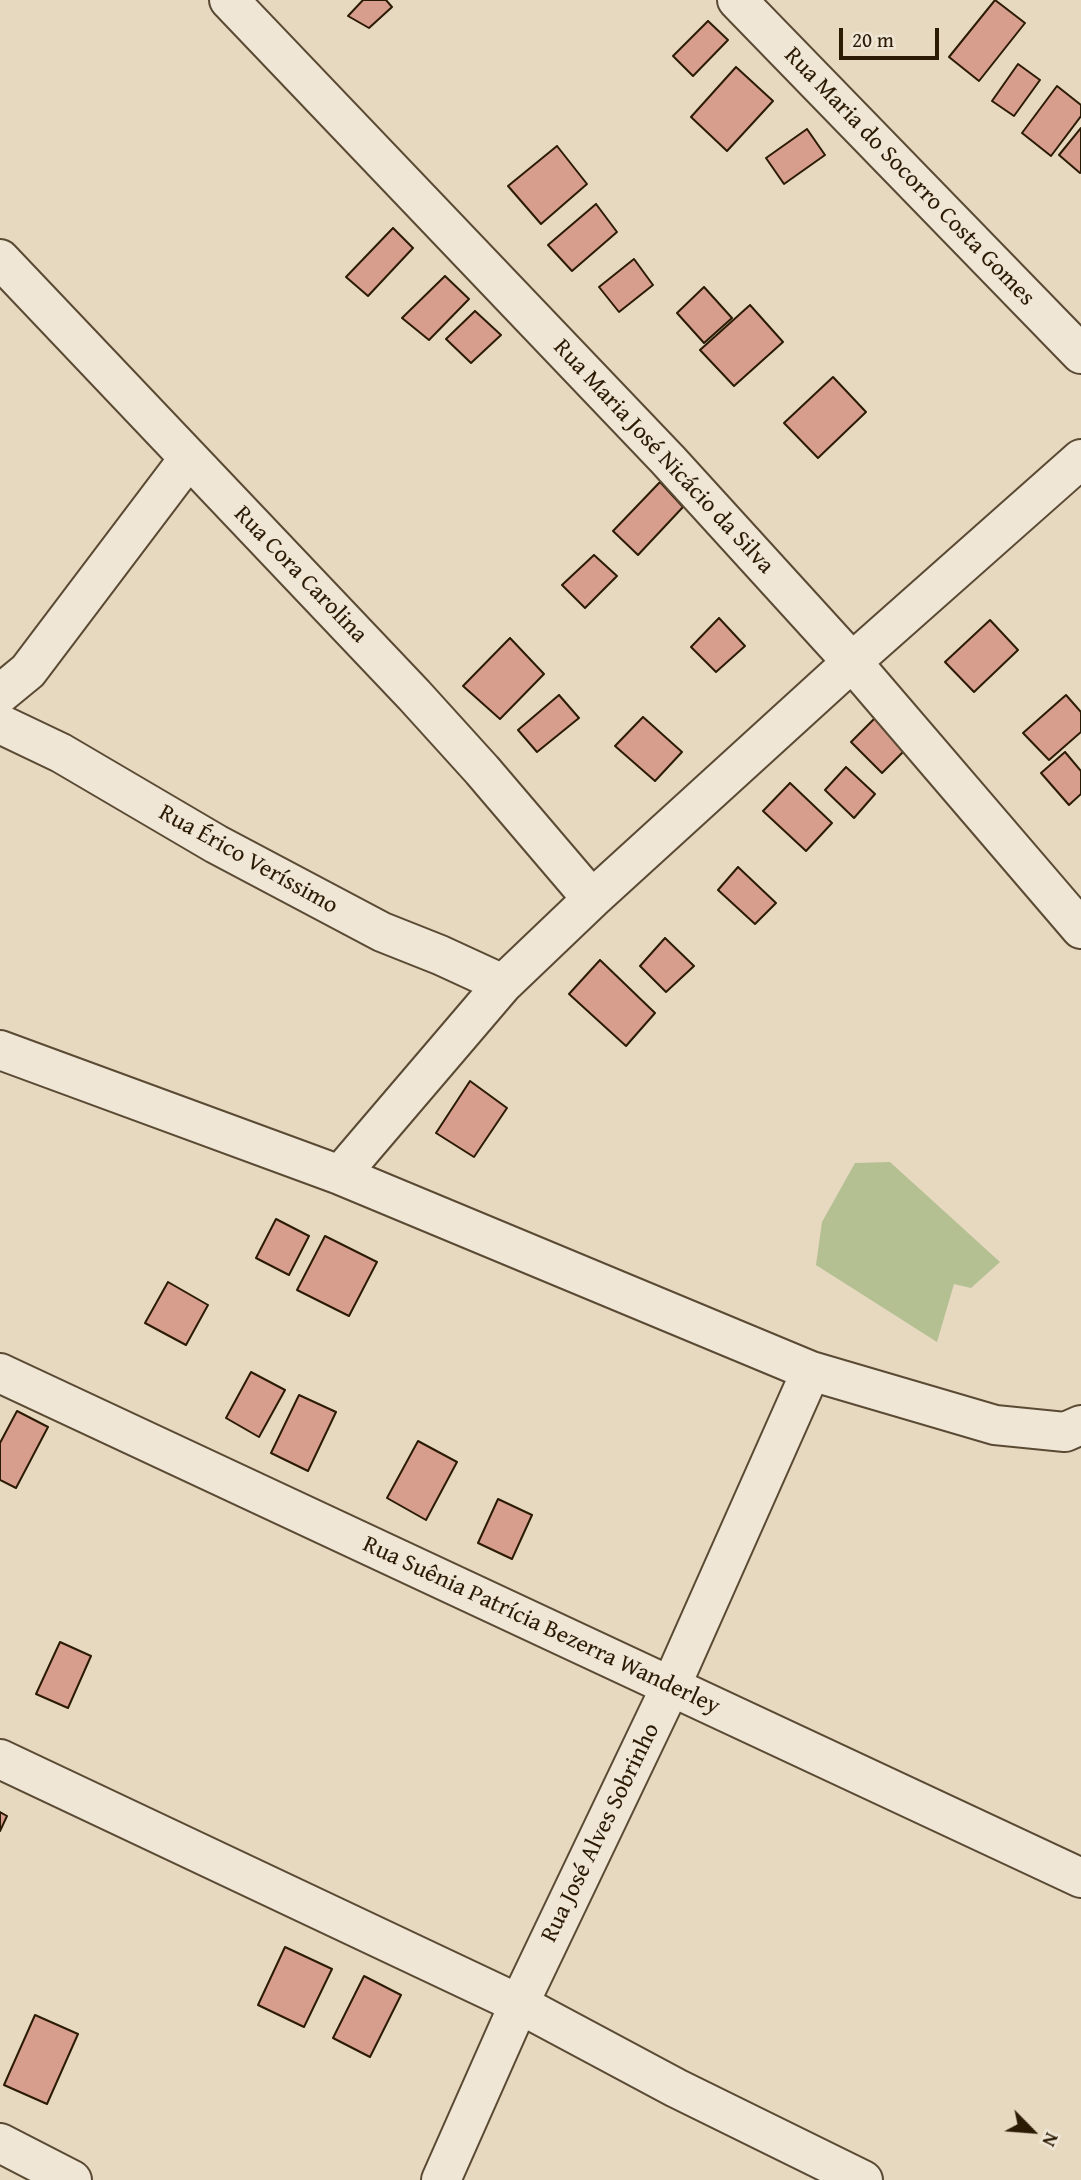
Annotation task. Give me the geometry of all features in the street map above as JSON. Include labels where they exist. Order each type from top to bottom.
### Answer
[{"type":"street","name":"Rua Maria José Nicácio da Silva","points":[[229,0],[668,460],[852,662],[1081,929]]},
{"type":"street","name":"Rua Maria do Socorro Costa Gomes","points":[[737,0],[1081,354]]},
{"type":"street","name":"Rua Cora Carolina","points":[[0,259],[414,695],[592,899]]},
{"type":"street","points":[[0,694],[28,671],[189,458]]},
{"type":"street","points":[[340,1175],[503,984],[592,899],[852,662],[1081,459]]},
{"type":"street","name":"Rua Érico Veríssimo","points":[[0,723],[61,753],[216,844],[382,932],[503,984]]},
{"type":"street","points":[[0,1050],[340,1175],[811,1371],[995,1424],[1076,1433]]},
{"type":"street","name":"Rua José Alves Sobrinho","points":[[441,2180],[519,2004],[671,1686],[811,1371]]},
{"type":"street","name":"Rua Suênia Patrícia Bezerra Wanderley","points":[[0,1373],[1081,1878]]},
{"type":"street","points":[[0,1759],[519,2004],[688,2094],[863,2180]]},
{"type":"street","points":[[0,2143],[72,2180]]},
{"type":"green space","points":[[890,1162],[1000,1262],[971,1288],[954,1284],[937,1342],[816,1265],[822,1222],[855,1163]]},
{"type":"building","points":[[363,0],[386,0],[392,7],[369,28],[348,16]]},
{"type":"building","points":[[995,0],[1025,23],[979,81],[949,57]]},
{"type":"building","points":[[708,21],[728,40],[693,76],[673,56]]},
{"type":"building","points":[[1018,64],[1040,80],[1014,116],[992,101]]},
{"type":"building","points":[[736,67],[773,101],[727,151],[691,117]]},
{"type":"building","points":[[1057,86],[1081,105],[1081,116],[1051,156],[1022,133]]},
{"type":"building","points":[[1081,128],[1081,172],[1080,173],[1059,155]]},
{"type":"building","points":[[807,129],[825,155],[784,184],[766,158]]},
{"type":"building","points":[[557,146],[587,184],[541,224],[508,186]]},
{"type":"building","points":[[596,204],[617,232],[572,271],[548,245]]},
{"type":"building","points":[[393,228],[413,248],[368,296],[346,277]]},
{"type":"building","points":[[634,259],[653,285],[619,312],[599,287]]},
{"type":"building","points":[[445,276],[469,299],[429,340],[402,318]]},
{"type":"building","points":[[704,287],[732,318],[704,343],[677,313]]},
{"type":"building","points":[[750,305],[783,342],[734,386],[700,350]]},
{"type":"building","points":[[475,311],[501,335],[471,363],[446,339]]},
{"type":"building","points":[[833,377],[866,412],[818,458],[784,423]]},
{"type":"building","points":[[660,482],[683,507],[638,555],[613,531]]},
{"type":"building","points":[[594,555],[617,576],[585,608],[562,585]]},
{"type":"building","points":[[719,618],[745,646],[716,672],[691,647]]},
{"type":"building","points":[[990,620],[1018,650],[974,692],[945,662]]},
{"type":"building","points":[[510,638],[544,674],[500,719],[463,686]]},
{"type":"building","points":[[559,695],[579,718],[537,752],[518,730]]},
{"type":"building","points":[[1066,695],[1081,712],[1081,732],[1049,760],[1023,733]]},
{"type":"building","points":[[877,716],[907,748],[882,773],[851,742]]},
{"type":"building","points":[[643,717],[682,752],[655,781],[615,746]]},
{"type":"building","points":[[1065,752],[1081,771],[1081,794],[1069,805],[1041,773]]},
{"type":"building","points":[[846,767],[875,794],[854,818],[825,790]]},
{"type":"building","points":[[790,783],[832,823],[806,851],[763,811]]},
{"type":"building","points":[[738,867],[776,903],[755,924],[718,890]]},
{"type":"building","points":[[665,938],[694,966],[666,992],[640,966]]},
{"type":"building","points":[[600,960],[655,1013],[626,1046],[569,994]]},
{"type":"building","points":[[470,1081],[507,1108],[474,1157],[436,1133]]},
{"type":"building","points":[[276,1219],[309,1236],[289,1275],[256,1258]]},
{"type":"building","points":[[325,1236],[377,1262],[349,1316],[297,1290]]},
{"type":"building","points":[[168,1282],[208,1305],[186,1345],[145,1323]]},
{"type":"building","points":[[251,1372],[285,1390],[259,1437],[226,1418]]},
{"type":"building","points":[[299,1395],[336,1412],[308,1471],[271,1453]]},
{"type":"building","points":[[17,1411],[48,1427],[16,1488],[0,1480],[0,1443]]},
{"type":"building","points":[[418,1441],[457,1462],[426,1520],[387,1498]]},
{"type":"building","points":[[498,1499],[532,1515],[512,1559],[478,1543]]},
{"type":"building","points":[[60,1642],[91,1656],[68,1708],[36,1694]]},
{"type":"building","points":[[0,1812],[7,1816],[0,1831]]},
{"type":"building","points":[[285,1947],[332,1969],[304,2027],[258,2005]]},
{"type":"building","points":[[364,1976],[401,1995],[370,2057],[333,2038]]},
{"type":"building","points":[[35,2015],[78,2034],[47,2104],[4,2085]]}]
